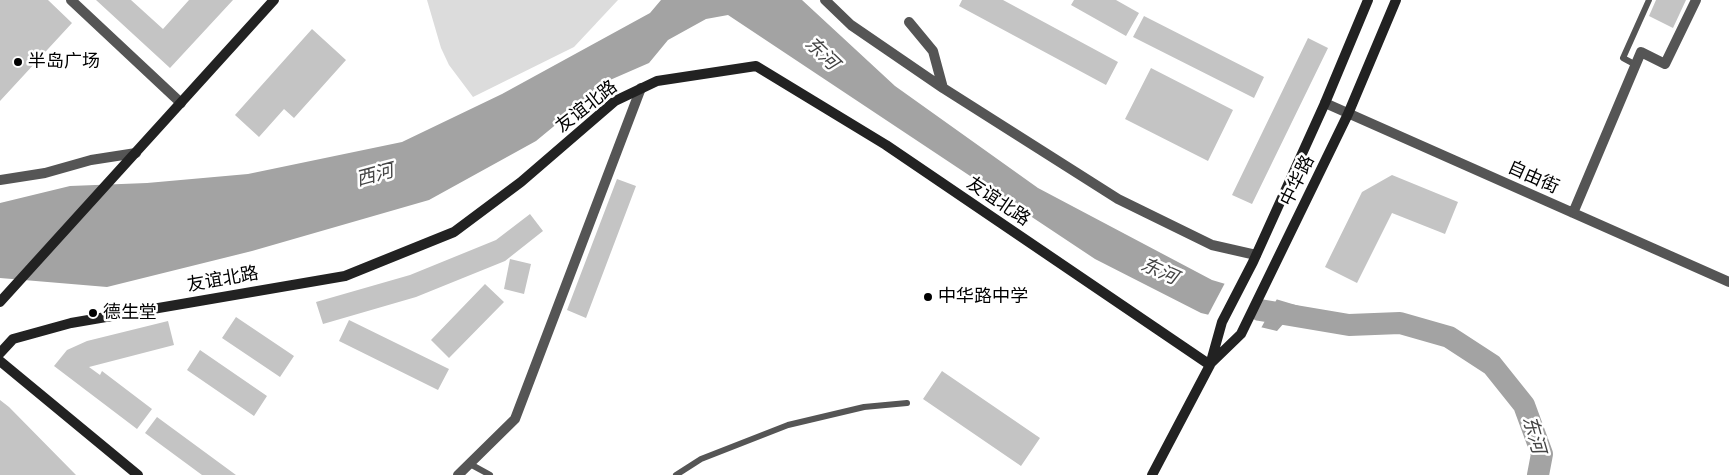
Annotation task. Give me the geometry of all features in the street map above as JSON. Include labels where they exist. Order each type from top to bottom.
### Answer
[{"type":"street","points":[[71,0],[181,103]]},
{"type":"street","points":[[0,302],[274,0]]},
{"type":"street","points":[[825,0],[851,25],[943,88],[1118,199],[1212,245],[1255,258]]},
{"type":"street","name":"中华路","points":[[1152,475],[1210,365],[1222,322],[1255,258],[1325,103],[1368,0]]},
{"type":"street","name":"中华路","points":[[1210,365],[1241,334],[1348,114],[1396,0]]},
{"type":"street","points":[[1573,213],[1642,52],[1665,64],[1696,0]]},
{"type":"street","points":[[909,22],[933,51],[943,88]]},
{"type":"street","name":"友谊北路","points":[[0,353],[13,339],[70,323],[345,276],[454,232],[521,182],[615,101],[657,81],[756,66],[886,145],[1210,365]]},
{"type":"street","points":[[458,475],[516,419],[641,88]]},
{"type":"street","name":"自由街","points":[[1325,103],[1729,282]]},
{"type":"street","points":[[0,180],[45,173],[91,160],[136,153]]},
{"type":"street","points":[[0,361],[138,475]]},
{"type":"lane","points":[[1636,65],[1623,58],[1649,0]]},
{"type":"lane","points":[[676,475],[701,459],[788,425],[864,407],[907,403]]},
{"type":"lane","points":[[470,464],[490,475]]},
{"type":"shaded area","points":[[427,0],[618,0],[574,47],[473,97],[449,65],[441,48]]},
{"type":"water","name":"西河","points":[[661,0],[802,0],[895,86],[1038,188],[1212,280],[1299,306],[1277,331],[1201,313],[1095,259],[728,15],[706,19],[668,40],[649,63],[610,80],[536,141],[429,200],[252,251],[107,287],[0,278],[0,203],[70,186],[147,183],[248,174],[402,142],[502,94],[650,13]]},
{"type":"pier","points":[[1226,281],[1278,297],[1260,330],[1207,317]]},
{"type":"building","name":"半岛广场","points":[[0,0],[48,0],[72,23],[0,101]]},
{"type":"building","points":[[96,0],[131,0],[163,29],[189,0],[233,0],[170,68]]},
{"type":"building","points":[[962,0],[1003,0],[1118,62],[1106,85],[959,6]]},
{"type":"building","points":[[1074,0],[1116,0],[1139,13],[1126,36],[1071,5]]},
{"type":"building","points":[[1656,0],[1686,0],[1673,28],[1649,16]]},
{"type":"building","points":[[1144,16],[1264,77],[1254,98],[1133,37]]},
{"type":"building","points":[[312,29],[346,60],[294,118],[284,109],[259,137],[235,115]]},
{"type":"building","points":[[1308,38],[1328,48],[1252,204],[1232,195]]},
{"type":"building","points":[[1151,68],[1233,110],[1208,161],[1125,119]]},
{"type":"building","points":[[1392,175],[1458,202],[1445,234],[1392,213],[1357,283],[1325,267],[1362,192]]},
{"type":"building","points":[[617,179],[636,186],[586,318],[567,310]]},
{"type":"building","points":[[530,214],[543,231],[505,261],[416,297],[323,324],[316,302],[410,275],[496,240]]},
{"type":"building","points":[[510,259],[531,264],[524,294],[504,289]]},
{"type":"building","points":[[485,284],[504,302],[449,358],[431,340]]},
{"type":"building","points":[[236,317],[294,356],[280,377],[222,338]]},
{"type":"building","points":[[349,320],[449,369],[438,390],[339,341]]},
{"type":"building","points":[[168,321],[174,345],[89,367],[100,375],[102,371],[152,409],[137,429],[54,366],[67,350],[87,341]]},
{"type":"building","points":[[200,350],[267,396],[254,416],[187,370]]},
{"type":"building","points":[[942,371],[1040,438],[1021,466],[923,399]]},
{"type":"building","points":[[0,400],[9,407],[76,475],[0,475]]},
{"type":"building","points":[[157,417],[236,475],[202,475],[145,433]]},
{"type":"waterway","name":"东河","points":[[1260,310],[1349,325],[1400,323],[1449,337],[1492,365],[1524,405],[1542,454],[1538,475]]},
{"type":"place","name":"半岛广场","points":[[18,62]]},
{"type":"place","name":"中华路中学","points":[[928,297]]},
{"type":"place","name":"德生堂","points":[[93,313]]}]
